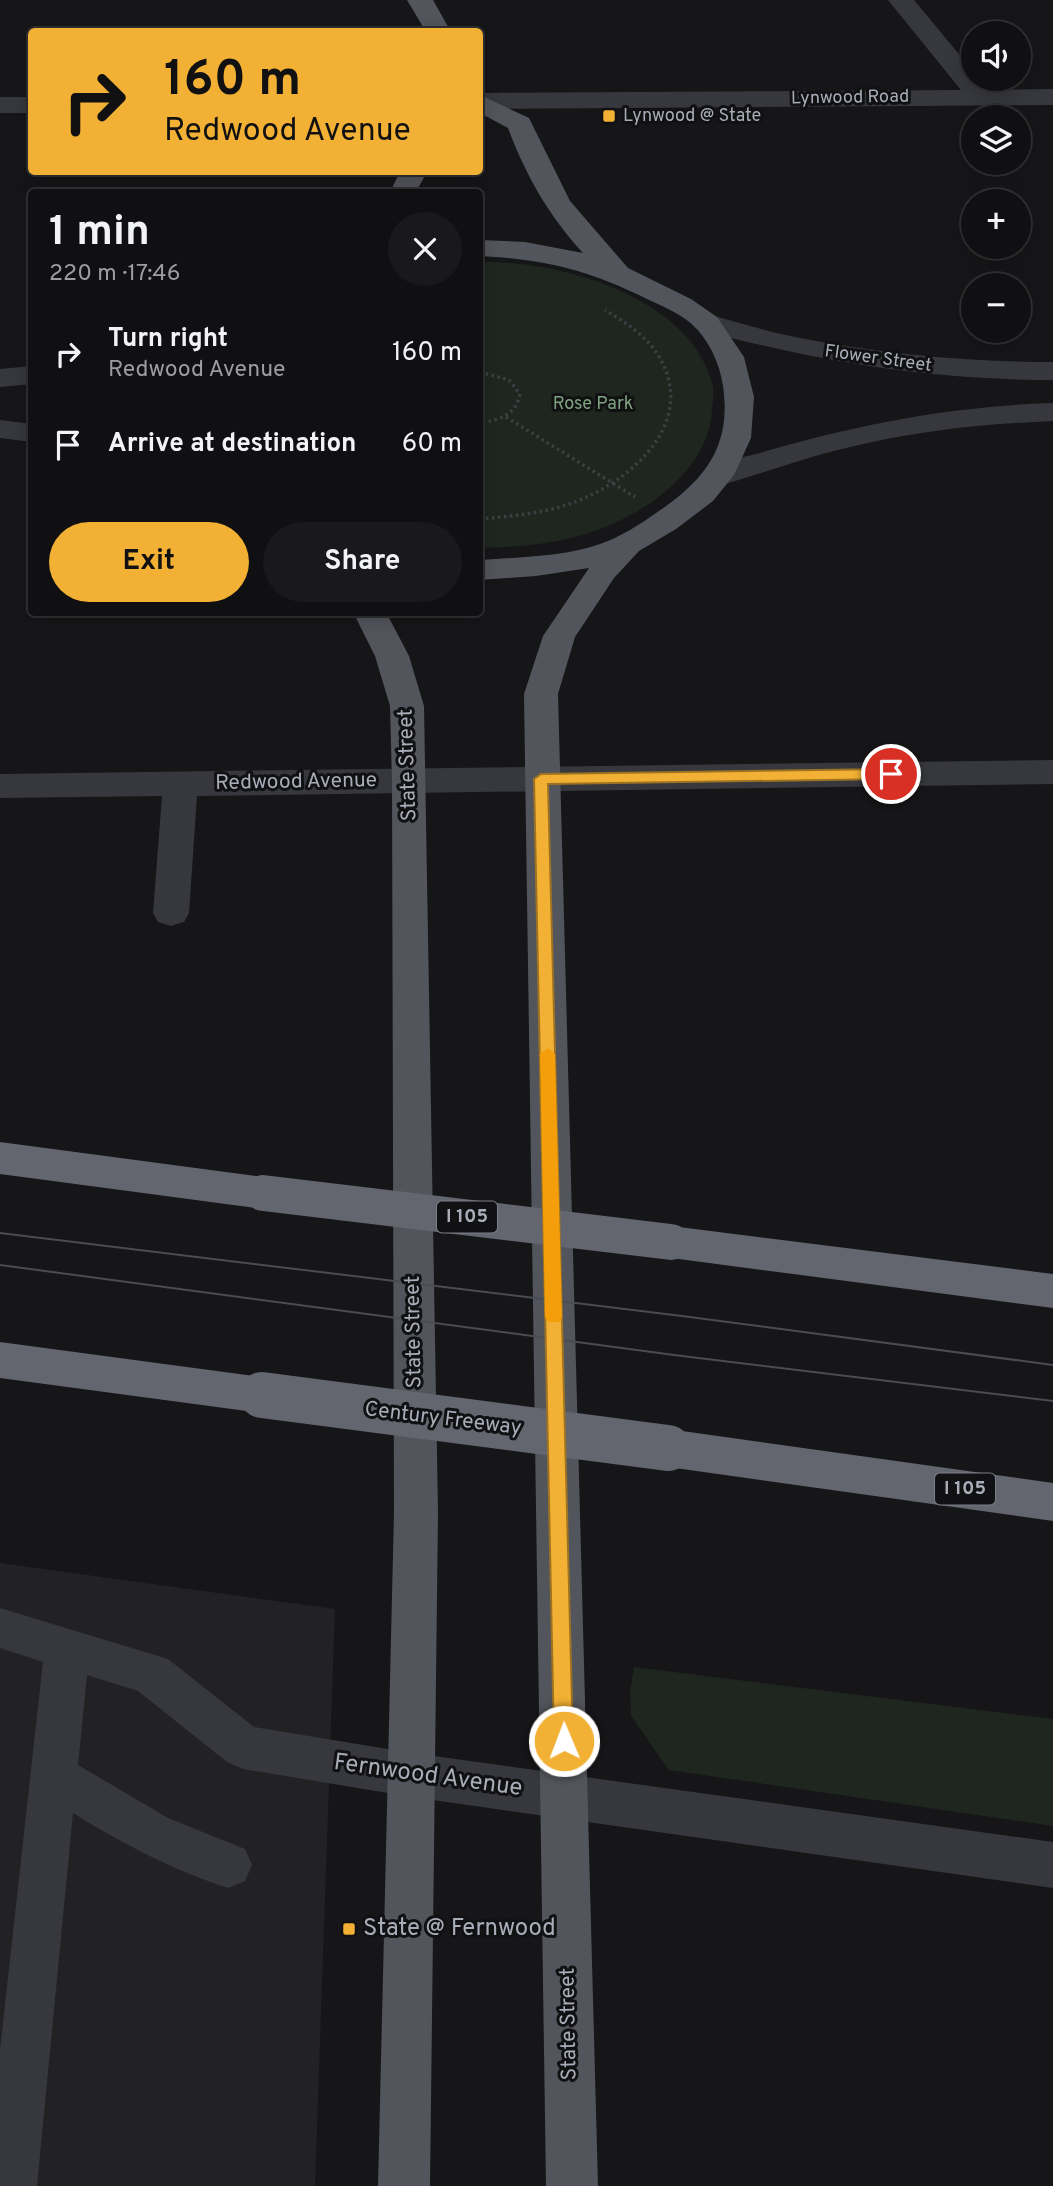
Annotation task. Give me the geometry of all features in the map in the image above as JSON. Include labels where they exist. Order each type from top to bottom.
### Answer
[{"type":"highway","name":"I 105","points":[[0,1158],[1053,1291]]},
{"type":"highway","name":"Century Freeway","points":[[0,1360],[1053,1502]]},
{"type":"main road","points":[[421,0],[437,28]]},
{"type":"main road","points":[[483,104],[520,124],[537,172],[566,218],[620,273]]},
{"type":"main road","points":[[483,248],[531,250],[576,258],[620,273],[706,323],[726,351],[737,377],[740,411],[734,444],[718,476],[669,518],[628,544],[575,560],[483,570]]},
{"type":"main road","name":"State Street","points":[[572,2186],[541,694],[559,636],[603,571],[628,544]]},
{"type":"main road","name":"State Street","points":[[371,616],[392,656],[407,706],[409,781],[416,1498],[404,2186]]},
{"type":"street","points":[[901,0],[981,97]]},
{"type":"street","name":"Lynwood Road","points":[[483,102],[1053,97]]},
{"type":"street","points":[[0,105],[28,105]]},
{"type":"street","name":"Flower Street","points":[[706,323],[797,347],[888,362],[970,370],[1053,371]]},
{"type":"street","points":[[0,378],[28,375]]},
{"type":"street","points":[[718,476],[779,455],[869,431],[980,415],[1053,412]]},
{"type":"street","points":[[0,429],[28,432]]},
{"type":"street","name":"Redwood Avenue","points":[[0,786],[1053,772]]},
{"type":"street","points":[[171,913],[180,784]]},
{"type":"street","name":"Fernwood Avenue","points":[[0,1628],[152,1674],[243,1747],[412,1775],[1053,1865]]},
{"type":"street","points":[[11,2186],[12,2060],[54,1776],[67,1648]]},
{"type":"street","points":[[54,1776],[151,1835],[186,1851],[228,1865]]},
{"type":"path","points":[[483,519],[519,516],[564,505],[613,483],[638,465],[660,438],[670,409],[669,379],[656,352],[632,327],[599,307]]},
{"type":"path","points":[[483,372],[498,375],[516,386],[520,394],[520,403],[506,417],[483,422]]},
{"type":"path","points":[[506,417],[642,501]]},
{"type":"shaded area","points":[[0,1563],[335,1609],[315,2186],[0,2186]]},
{"type":"green space","name":"Rose Park","points":[[483,262],[547,268],[583,277],[618,290],[651,307],[679,329],[700,355],[713,386],[708,432],[699,453],[685,473],[667,490],[646,506],[602,529],[554,542],[483,548]]},
{"type":"green space","points":[[634,1667],[1053,1719],[1053,1826],[669,1770],[631,1716],[630,1692]]},
{"type":"tram line","points":[[0,1233],[682,1316],[1053,1365]]},
{"type":"tram line","points":[[0,1265],[674,1355],[1053,1401]]},
{"type":"slow traffic","points":[[548,1054],[554,1317]]},
{"type":"place","name":"Lynwood @ State","points":[[609,116]]},
{"type":"place","name":"State @ Fernwood","points":[[349,1929]]},
{"type":"route","points":[[564,1741],[541,779],[891,774]]}]
